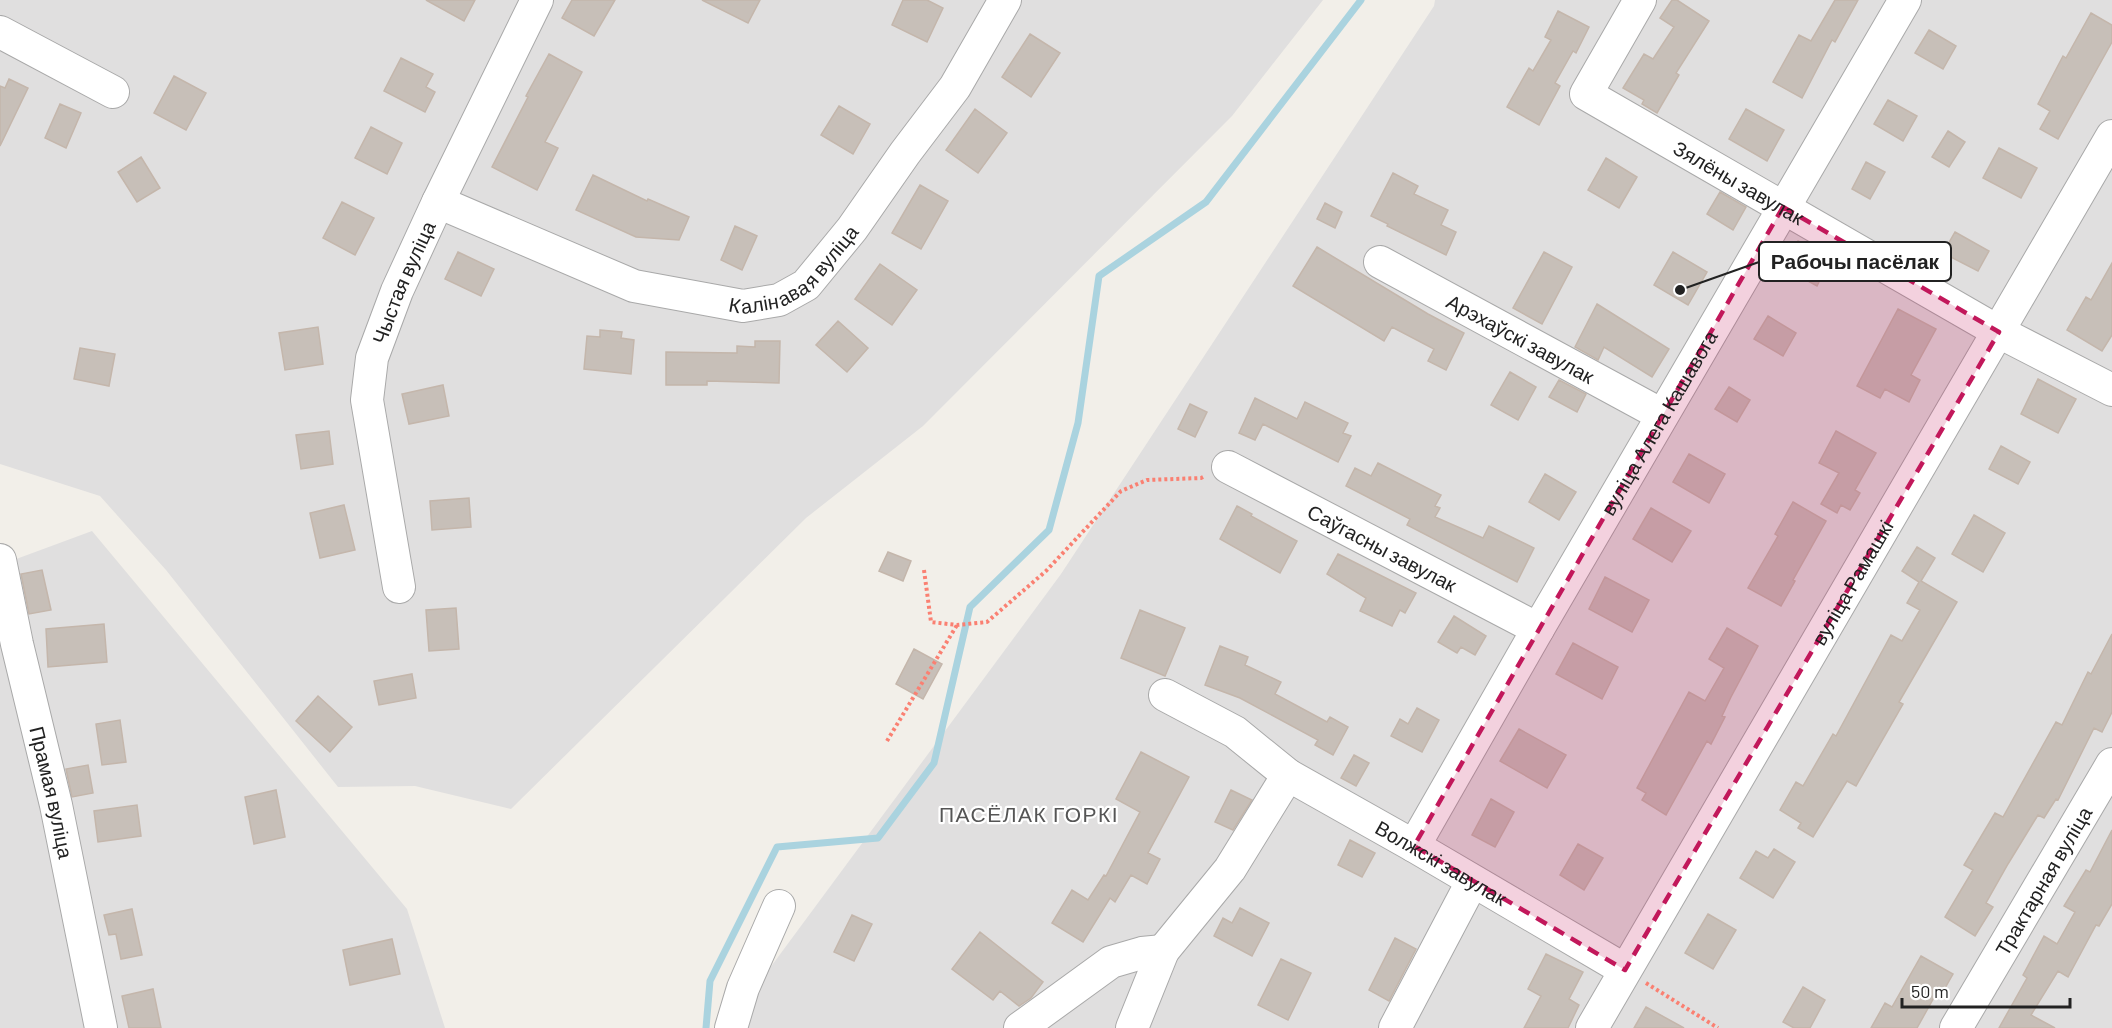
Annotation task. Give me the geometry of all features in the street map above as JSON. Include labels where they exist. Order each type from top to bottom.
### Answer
[{"type":"street","name":"Чыстая вуліца","points":[[399,587],[367,400],[372,358],[397,291],[438,202],[537,0]]},
{"type":"street","name":"Калінавая вуліца","points":[[438,202],[634,286],[743,306],[779,300],[806,285],[852,229],[955,87],[1005,0]]},
{"type":"street","name":"Зялёны завулак","points":[[1640,0],[1586,94],[1999,332],[2112,390]]},
{"type":"street","name":"вуліца Алега Кашавога","points":[[1414,846],[1662,415],[1905,0]]},
{"type":"street","points":[[0,32],[113,92]]},
{"type":"street","name":"вуліца Рамашкі","points":[[1592,1028],[2112,136]]},
{"type":"street","name":"Арэхаўскі завулак","points":[[1380,262],[1662,415]]},
{"type":"street","name":"Саўгасны завулак","points":[[1228,467],[1538,629]]},
{"type":"street","name":"Прамая вуліца","points":[[0,560],[17,644],[56,805],[101,1028]]},
{"type":"street","name":"Волжскі завулак","points":[[1165,695],[1235,732],[1288,775],[1625,970]]},
{"type":"street","name":"Трактарная вуліца","points":[[1956,1028],[2112,764]]},
{"type":"street","points":[[1132,1028],[1163,951],[1230,868],[1288,775]]},
{"type":"street","points":[[1395,1028],[1472,882]]},
{"type":"street","points":[[731,1028],[742,988],[780,906]]},
{"type":"street","points":[[1020,1028],[1111,962],[1142,953],[1163,951]]},
{"type":"path","points":[[924,570],[931,622],[957,624],[987,622],[1046,571],[1121,491],[1147,480],[1201,478],[1228,467]]},
{"type":"path","points":[[886,741],[957,624]]},
{"type":"path","points":[[1625,970],[1718,1028]]},
{"type":"highlighted area","points":[[1783,207],[1999,332],[1625,970],[1414,846]]},
{"type":"shaded area","points":[[0,0],[1323,0],[1232,116],[923,426],[806,518],[511,809],[415,786],[338,787],[166,570],[100,496],[0,464]]},
{"type":"shaded area","points":[[1435,0],[2112,0],[2112,1028],[734,1028],[733,1018],[1061,574],[1434,6]]},
{"type":"shaded area","points":[[92,531],[407,909],[445,1028],[0,1028],[0,565]]},
{"type":"building","points":[[426,0],[475,0],[464,21]]},
{"type":"building","points":[[572,0],[615,0],[594,36],[562,18]]},
{"type":"building","points":[[702,0],[760,0],[748,23]]},
{"type":"building","points":[[903,0],[927,0],[943,8],[927,42],[892,25]]},
{"type":"building","points":[[1672,0],[1677,0],[1709,21],[1676,73],[1679,75],[1657,113],[1642,104],[1644,100],[1623,88],[1644,54],[1653,59],[1674,27],[1660,18]]},
{"type":"building","points":[[1835,0],[1858,0],[1835,42],[1832,40],[1802,98],[1773,82],[1799,35],[1811,41]]},
{"type":"building","points":[[1558,11],[1589,27],[1576,53],[1573,51],[1555,83],[1560,86],[1539,125],[1507,107],[1529,68],[1533,71],[1551,40],[1545,37]]},
{"type":"building","points":[[2091,13],[2112,25],[2112,42],[2058,139],[2040,129],[2050,111],[2038,104],[2063,56],[2066,58]]},
{"type":"building","points":[[1929,30],[1956,46],[1943,69],[1915,53]]},
{"type":"building","points":[[1030,34],[1060,53],[1031,97],[1002,77]]},
{"type":"building","points":[[549,54],[582,72],[545,142],[558,148],[537,190],[492,167]]},
{"type":"building","points":[[401,58],[433,74],[426,87],[435,92],[425,112],[384,91]]},
{"type":"building","points":[[174,76],[206,93],[186,130],[154,113]]},
{"type":"building","points":[[9,79],[28,88],[0,146],[0,86],[5,88]]},
{"type":"building","points":[[1888,100],[1917,116],[1903,141],[1874,124]]},
{"type":"building","points":[[60,104],[81,113],[66,148],[45,138]]},
{"type":"building","points":[[839,106],[870,124],[853,154],[821,135]]},
{"type":"building","points":[[975,109],[1007,133],[978,173],[946,150]]},
{"type":"building","points":[[1746,109],[1784,130],[1767,161],[1729,139]]},
{"type":"building","points":[[371,127],[402,143],[387,174],[355,158]]},
{"type":"building","points":[[1948,131],[1965,142],[1949,167],[1932,157]]},
{"type":"building","points":[[1999,148],[2037,168],[2021,198],[1983,178]]},
{"type":"building","points":[[141,157],[160,188],[137,202],[118,172]]},
{"type":"building","points":[[1606,158],[1637,177],[1619,208],[1588,190]]},
{"type":"building","points":[[1866,162],[1885,172],[1870,199],[1852,189]]},
{"type":"building","points":[[1393,173],[1418,186],[1414,194],[1448,210],[1441,225],[1456,232],[1446,255],[1371,216]]},
{"type":"building","points":[[593,175],[647,201],[648,199],[689,217],[679,240],[636,237],[576,210]]},
{"type":"building","points":[[920,185],[948,201],[921,249],[892,233]]},
{"type":"building","points":[[1720,192],[1746,207],[1733,230],[1707,214]]},
{"type":"building","points":[[342,202],[374,218],[355,255],[323,238]]},
{"type":"building","points":[[1325,203],[1342,212],[1335,228],[1317,219]]},
{"type":"building","points":[[735,226],[757,236],[742,270],[721,260]]},
{"type":"building","points":[[1955,232],[1989,251],[1978,271],[1943,253]]},
{"type":"building","points":[[1798,241],[1831,258],[1817,286],[1784,268]]},
{"type":"building","points":[[1317,247],[1464,333],[1446,370],[1428,361],[1434,349],[1392,327],[1384,341],[1293,286]]},
{"type":"building","points":[[458,252],[494,269],[481,296],[445,279]]},
{"type":"building","points":[[1544,252],[1572,267],[1542,324],[1513,308]]},
{"type":"building","points":[[1673,252],[1707,272],[1688,305],[1654,285]]},
{"type":"building","points":[[2112,263],[2112,335],[2102,351],[2067,330],[2086,297],[2091,300]]},
{"type":"building","points":[[880,264],[917,290],[892,325],[855,299]]},
{"type":"building","points":[[1597,304],[1669,349],[1652,377],[1604,347],[1598,360],[1575,347]]},
{"type":"building","points":[[1898,309],[1936,329],[1911,375],[1920,380],[1909,402],[1885,389],[1880,398],[1857,386]]},
{"type":"building","points":[[1768,316],[1796,333],[1783,356],[1754,339]]},
{"type":"building","points":[[838,321],[868,348],[847,372],[816,345]]},
{"type":"building","points":[[318,327],[323,364],[285,370],[279,333]]},
{"type":"building","points":[[600,330],[622,332],[621,338],[634,340],[631,374],[584,369],[587,336],[600,337]]},
{"type":"building","points":[[755,341],[780,341],[779,383],[707,381],[707,385],[666,385],[666,352],[737,353],[737,346],[755,347]]},
{"type":"building","points":[[80,348],[115,354],[109,386],[74,379]]},
{"type":"building","points":[[1510,372],[1536,387],[1518,420],[1491,405]]},
{"type":"building","points":[[2038,379],[2076,399],[2058,433],[2021,414]]},
{"type":"building","points":[[1559,380],[1586,394],[1577,412],[1549,397]]},
{"type":"building","points":[[443,385],[449,416],[409,424],[402,394]]},
{"type":"building","points":[[1729,387],[1750,400],[1737,422],[1715,409]]},
{"type":"building","points":[[1255,398],[1297,419],[1305,402],[1348,423],[1343,433],[1351,436],[1338,462],[1263,424],[1255,440],[1239,433]]},
{"type":"building","points":[[1190,404],[1207,412],[1195,437],[1178,429]]},
{"type":"building","points":[[329,431],[333,464],[301,469],[296,435]]},
{"type":"building","points":[[1836,431],[1876,453],[1855,490],[1860,493],[1850,510],[1841,505],[1837,513],[1821,504],[1839,473],[1819,463]]},
{"type":"building","points":[[2001,446],[2030,462],[2018,484],[1989,469]]},
{"type":"building","points":[[1689,454],[1725,474],[1709,503],[1673,482]]},
{"type":"building","points":[[1378,463],[1441,495],[1435,506],[1440,508],[1435,517],[1483,538],[1489,526],[1534,548],[1517,582],[1407,525],[1410,519],[1346,486],[1355,468],[1371,476]]},
{"type":"building","points":[[1545,474],[1576,492],[1559,520],[1529,502]]},
{"type":"building","points":[[469,498],[471,527],[432,530],[430,501]]},
{"type":"building","points":[[1793,502],[1826,521],[1781,606],[1748,588],[1778,536],[1775,534]]},
{"type":"building","points":[[344,505],[355,550],[320,558],[310,513]]},
{"type":"building","points":[[1237,506],[1297,541],[1280,573],[1220,539]]},
{"type":"building","points":[[1651,508],[1691,531],[1672,562],[1633,539]]},
{"type":"building","points":[[1974,515],[2005,533],[1983,572],[1952,554]]},
{"type":"building","points":[[1917,547],[1935,558],[1921,581],[1957,602],[1899,702],[1903,704],[1856,786],[1847,781],[1813,837],[1798,828],[1801,823],[1780,810],[1796,782],[1803,786],[1833,734],[1836,736],[1891,635],[1902,641],[1920,610],[1907,603],[1919,582],[1902,571]]},
{"type":"building","points":[[888,552],[911,561],[903,581],[879,571]]},
{"type":"building","points":[[1338,554],[1416,593],[1405,613],[1400,610],[1392,626],[1360,611],[1366,598],[1327,574]]},
{"type":"building","points":[[42,570],[51,610],[29,614],[21,574]]},
{"type":"building","points":[[1605,577],[1649,600],[1632,632],[1589,609]]},
{"type":"building","points":[[456,608],[459,649],[429,651],[426,610]]},
{"type":"building","points":[[1140,610],[1185,628],[1165,676],[1121,658]]},
{"type":"building","points":[[1454,616],[1486,636],[1475,655],[1461,647],[1457,653],[1438,642]]},
{"type":"building","points":[[104,624],[107,662],[48,667],[46,629]]},
{"type":"building","points":[[1727,628],[1758,646],[1731,697],[1722,716],[1725,717],[1711,744],[1707,741],[1666,815],[1642,800],[1646,793],[1637,788],[1689,692],[1705,701],[1724,668],[1709,659]]},
{"type":"building","points":[[2112,634],[2112,712],[2102,732],[2094,728],[2058,800],[2056,799],[2044,818],[2038,815],[2008,864],[1986,903],[1993,907],[1975,936],[1945,917],[1973,870],[1964,865],[1995,813],[2003,817],[2056,722],[2062,725],[2088,672],[2091,674]]},
{"type":"building","points":[[1573,643],[1618,667],[1602,699],[1556,674]]},
{"type":"building","points":[[1220,646],[1248,657],[1245,665],[1281,682],[1275,694],[1327,722],[1330,717],[1348,727],[1333,755],[1315,745],[1318,740],[1240,698],[1205,685]]},
{"type":"building","points":[[914,649],[942,664],[923,699],[896,684]]},
{"type":"building","points":[[412,674],[416,698],[379,705],[374,681]]},
{"type":"building","points":[[318,696],[352,727],[330,752],[296,721]]},
{"type":"building","points":[[1417,708],[1439,720],[1422,752],[1391,736],[1400,719],[1408,724]]},
{"type":"building","points":[[120,720],[126,762],[102,765],[96,724]]},
{"type":"building","points":[[1519,729],[1566,755],[1547,788],[1500,761]]},
{"type":"building","points":[[1141,752],[1189,777],[1148,853],[1160,859],[1147,884],[1131,875],[1115,902],[1110,898],[1083,942],[1052,923],[1072,890],[1088,900],[1104,875],[1106,876],[1140,812],[1116,799]]},
{"type":"building","points":[[1354,755],[1369,763],[1356,786],[1341,778]]},
{"type":"building","points":[[88,765],[93,793],[72,797],[66,769]]},
{"type":"building","points":[[276,790],[285,837],[254,844],[245,797]]},
{"type":"building","points":[[1231,790],[1252,800],[1233,830],[1215,822]]},
{"type":"building","points":[[1491,799],[1514,812],[1495,847],[1472,835]]},
{"type":"building","points":[[137,805],[141,836],[98,842],[94,811]]},
{"type":"building","points":[[2112,830],[2112,904],[2099,926],[2096,925],[2068,977],[2058,971],[2031,1015],[2055,1028],[1999,1028],[2027,978],[2023,975],[2044,936],[2057,944],[2075,912],[2064,906],[2086,870],[2090,872]]},
{"type":"building","points":[[1350,840],[1375,853],[1362,877],[1338,865]]},
{"type":"building","points":[[1578,844],[1603,858],[1584,890],[1560,875]]},
{"type":"building","points":[[1774,849],[1795,862],[1773,898],[1740,878],[1756,851],[1768,858]]},
{"type":"building","points":[[1240,908],[1269,923],[1252,956],[1214,936],[1223,918],[1232,923]]},
{"type":"building","points":[[132,909],[142,955],[121,959],[116,934],[109,935],[104,915]]},
{"type":"building","points":[[1708,914],[1736,930],[1713,969],[1685,953]]},
{"type":"building","points":[[852,915],[872,924],[854,961],[834,952]]},
{"type":"building","points":[[980,932],[1043,982],[1031,998],[1019,1006],[1000,991],[993,1000],[952,969]]},
{"type":"building","points":[[1395,938],[1416,949],[1389,1001],[1369,990]]},
{"type":"building","points":[[392,939],[400,974],[350,985],[343,950]]},
{"type":"building","points":[[1546,954],[1583,972],[1569,999],[1579,1005],[1568,1028],[1524,1028],[1541,996],[1528,989]]},
{"type":"building","points":[[1921,956],[1953,974],[1940,997],[1936,994],[1917,1028],[1871,1028],[1885,1003],[1892,1007]]},
{"type":"building","points":[[1281,959],[1311,973],[1288,1020],[1258,1005]]},
{"type":"building","points":[[1803,987],[1825,1000],[1810,1028],[1794,1028],[1783,1022]]},
{"type":"building","points":[[153,989],[161,1028],[129,1028],[122,996]]},
{"type":"building","points":[[1646,1007],[1684,1028],[1634,1028]]},
{"type":"waterway","points":[[706,1028],[710,981],[777,847],[878,838],[934,763],[970,607],[1049,530],[1078,423],[1099,276],[1206,202],[1361,0]]},
{"type":"place","name":"Рабочы пасёлак","points":[[1680,290]]},
{"type":"district","name":"ПАСЁЛАК ГОРКІ","points":[[1029,813]]}]
